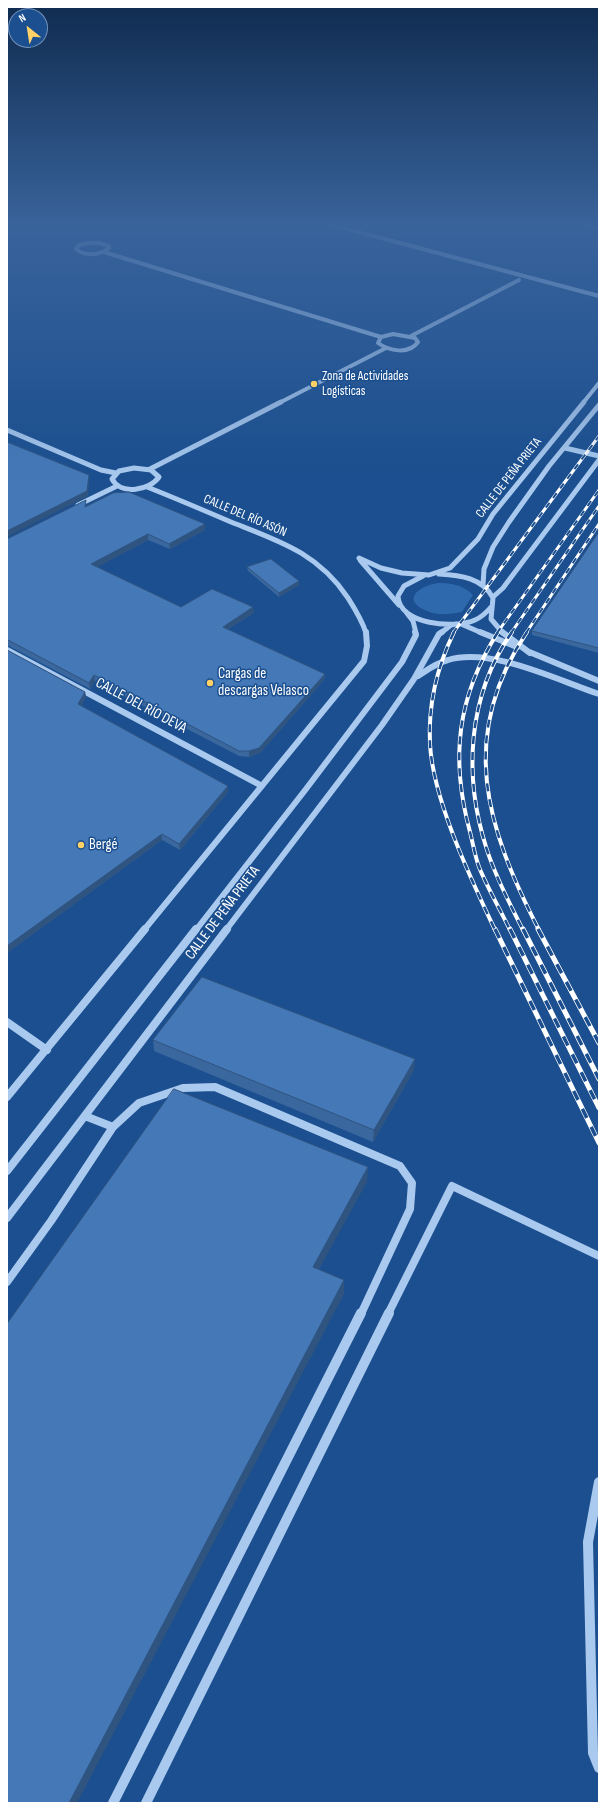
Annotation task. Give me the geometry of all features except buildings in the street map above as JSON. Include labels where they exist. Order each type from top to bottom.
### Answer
[{"type":"street","points":[[288,308],[381,337],[393,334],[411,336],[464,308]]},
{"type":"street","points":[[381,337],[378,340],[378,343],[386,348],[399,350],[412,348],[418,342],[411,336]]},
{"type":"street","points":[[150,469],[386,348]]},
{"type":"street","name":"CALLE DE PEÑA PRIETA","points":[[7,1171],[297,802],[402,662],[416,634],[413,621],[398,600],[398,593],[402,587],[408,582],[450,568],[478,539],[493,514],[599,383]]},
{"type":"street","name":"CALLE DE PEÑA PRIETA","points":[[483,586],[482,574],[487,560],[518,506],[599,405]]},
{"type":"street","points":[[7,430],[101,470],[116,473],[134,468],[150,469],[156,472],[159,477],[154,484],[147,487],[134,489],[117,486],[71,509]]},
{"type":"street","points":[[565,448],[599,456]]},
{"type":"street","points":[[492,598],[503,588],[599,460]]},
{"type":"street","points":[[116,473],[112,479],[117,486]]},
{"type":"street","name":"CALLE DEL RÍO ASÓN","points":[[147,487],[308,556],[330,574],[357,611],[368,636],[368,648],[364,661],[262,786]]},
{"type":"street","points":[[530,653],[493,622],[490,617],[492,598],[483,586],[475,580],[459,576],[393,572],[359,558],[369,572],[404,609],[428,622],[457,624],[599,681]]},
{"type":"street","points":[[457,624],[484,616],[492,606]]},
{"type":"street","name":"CALLE DE PEÑA PRIETA","points":[[7,1218],[382,725],[414,679],[439,634],[451,625],[457,624]]},
{"type":"street","name":"CALLE DEL RÍO DEVA","points":[[7,650],[262,786]]},
{"type":"street","points":[[414,679],[430,668],[447,660],[479,656],[502,660],[599,694]]},
{"type":"street","points":[[7,1098],[262,786]]},
{"type":"street","points":[[7,1022],[47,1050]]},
{"type":"street","points":[[7,1282],[51,1221],[113,1127],[139,1103],[183,1088],[215,1087],[400,1166],[412,1183],[410,1209],[375,1286],[113,1803]]},
{"type":"street","points":[[85,1116],[113,1127]]},
{"type":"street","points":[[146,1803],[452,1186],[599,1256]]},
{"type":"street","points":[[599,1482],[588,1542],[593,1753],[599,1768]]},
{"type":"shaded area","points":[[438,583],[457,585],[473,595],[462,612],[435,614],[419,607],[415,602],[415,594],[424,587]]},
{"type":"railway","points":[[453,633],[599,436]]},
{"type":"railway","points":[[497,633],[599,490]]},
{"type":"railway","points":[[511,633],[599,506]]},
{"type":"railway","points":[[526,633],[599,524]]},
{"type":"railway","points":[[454,632],[438,673],[432,701],[430,744],[433,766],[438,790],[455,839],[495,930]]},
{"type":"railway","points":[[498,632],[484,656],[466,704],[461,729],[459,753],[460,779],[464,805],[479,867],[510,930]]},
{"type":"railway","points":[[512,632],[497,657],[486,683],[478,710],[472,766],[474,794],[479,822],[487,850],[499,881],[523,930]]},
{"type":"railway","points":[[527,632],[505,670],[492,708],[486,745],[487,781],[493,818],[505,855],[520,892],[539,930]]},
{"type":"railway","points":[[495,929],[599,1143]]},
{"type":"railway","points":[[510,929],[599,1108]]},
{"type":"railway","points":[[523,929],[599,1079]]},
{"type":"railway","points":[[538,929],[599,1043]]},
{"type":"place","name":"Zona de Actividades Logísticas","points":[[314,384]]},
{"type":"place","name":"Cargas de descargas Velasco","points":[[210,683]]},
{"type":"place","name":"Bergé","points":[[81,845]]}]
